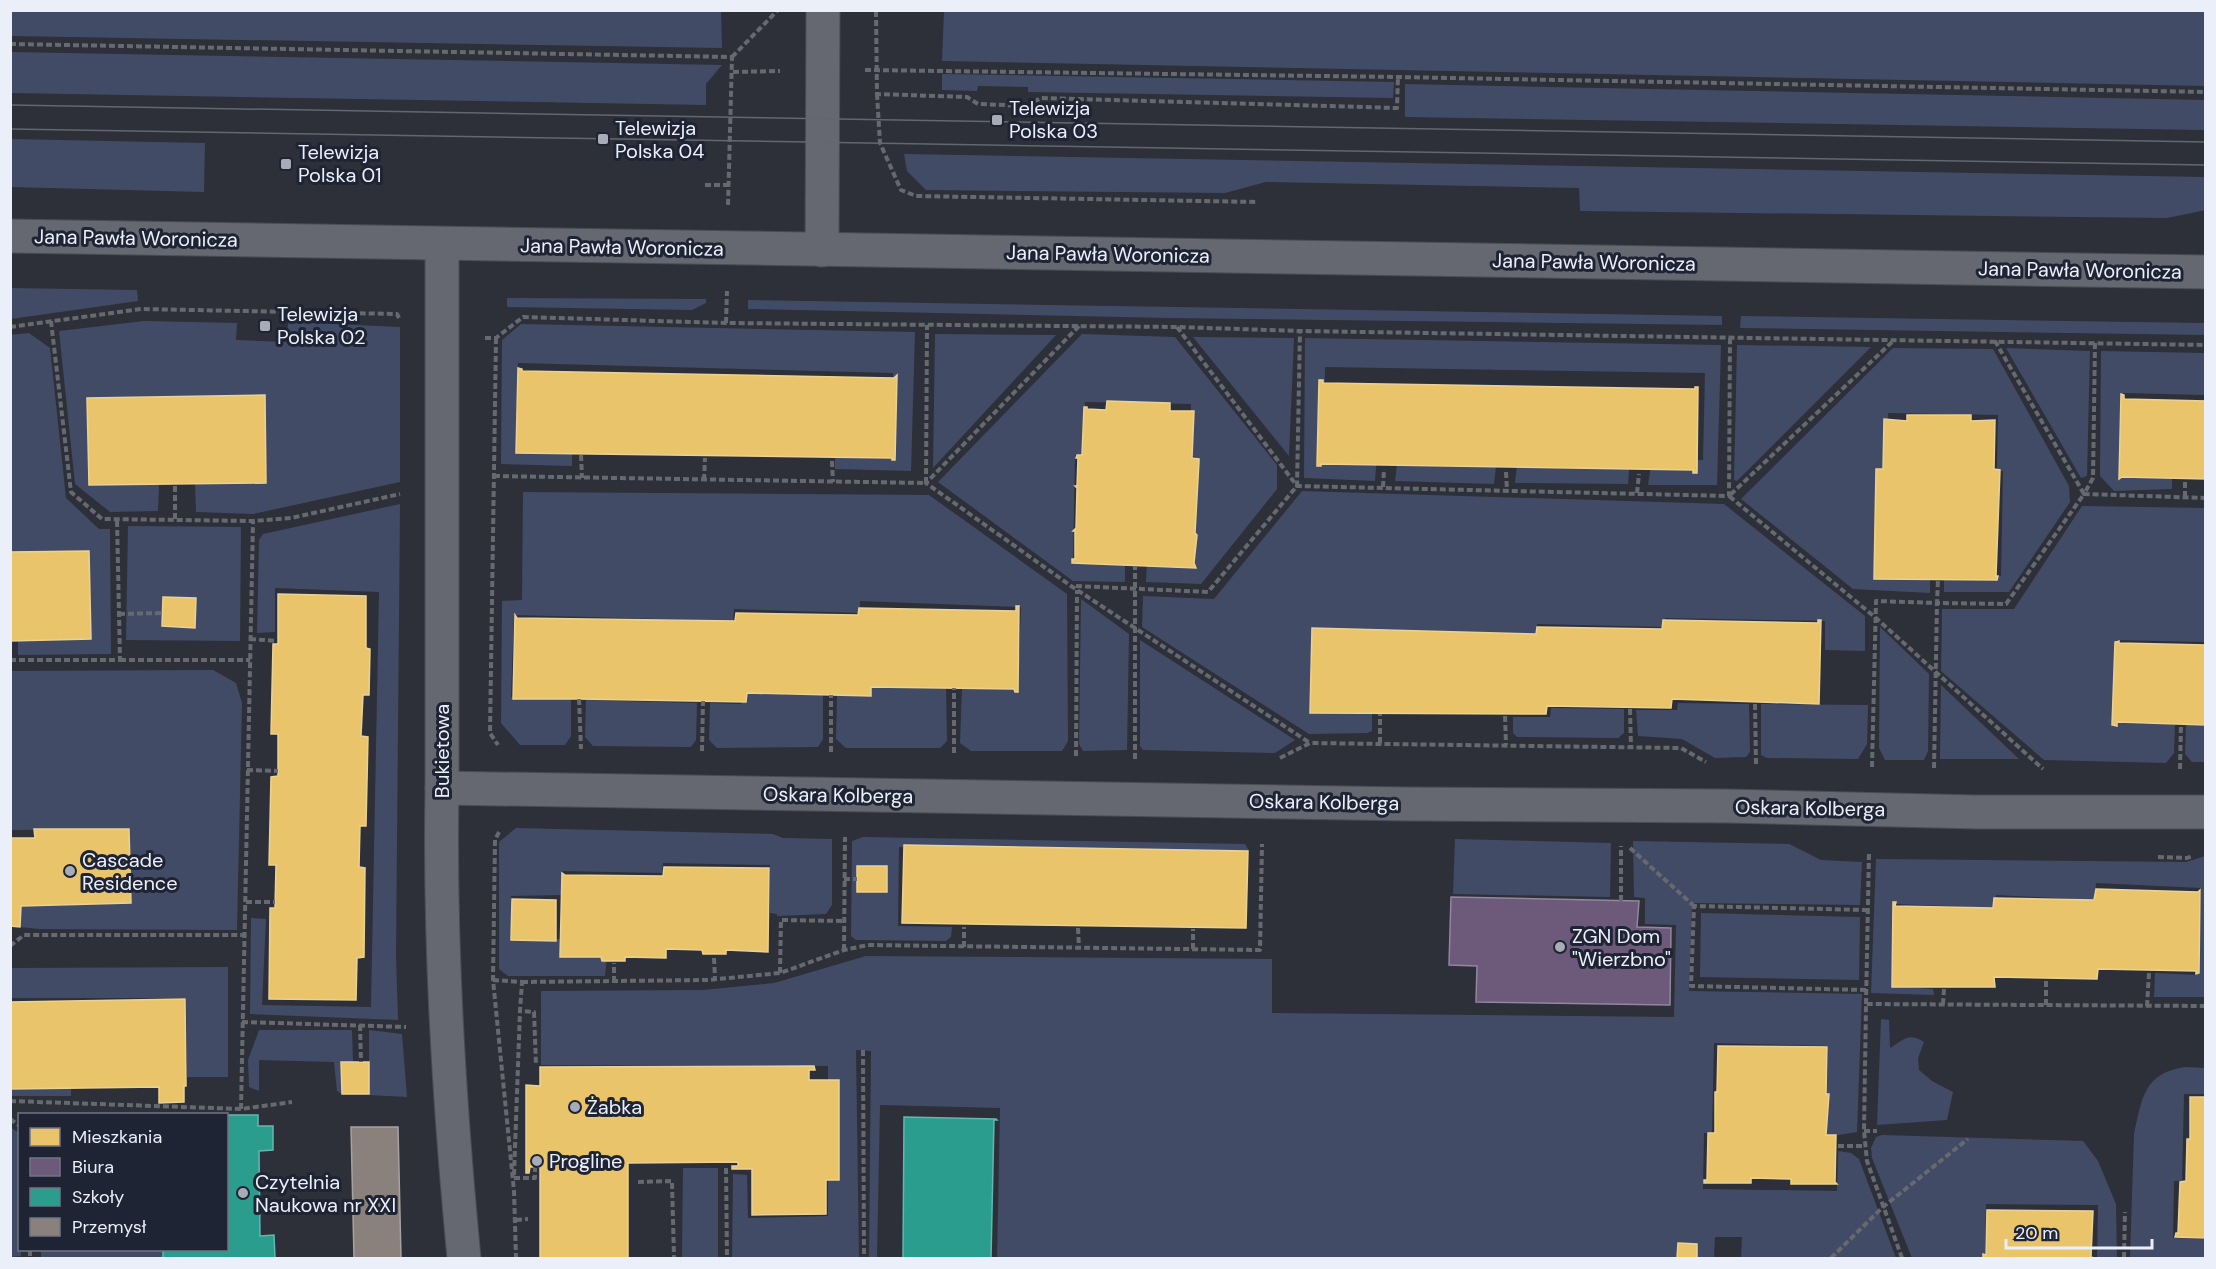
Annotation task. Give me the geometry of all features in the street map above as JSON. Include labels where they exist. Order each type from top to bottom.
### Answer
[{"type":"street","points":[[822,250],[823,10]]},
{"type":"street","name":"Jana Pawła Woronicza","points":[[10,236],[2205,272]]},
{"type":"street","name":"Bukietowa","points":[[442,243],[441,868],[445,1023],[464,1258]]},
{"type":"street","name":"Oskara Kolberga","points":[[442,789],[1726,806],[1976,812],[2205,812]]},
{"type":"path","points":[[10,44],[732,57],[778,10]]},
{"type":"path","points":[[876,11],[880,143],[901,190],[916,196],[1258,202]]},
{"type":"path","points":[[726,323],[732,57]]},
{"type":"path","points":[[733,72],[876,70],[1398,77],[2205,92]]},
{"type":"path","points":[[877,93],[967,97],[978,104],[1026,106],[1041,98],[1397,108],[1398,77]]},
{"type":"path","points":[[705,185],[729,185]]},
{"type":"path","points":[[10,327],[141,309],[397,314],[411,338],[496,338],[522,317],[726,323],[1177,327],[1300,331],[2205,345]]},
{"type":"path","points":[[51,321],[71,492],[102,519],[253,521],[291,518],[409,492]]},
{"type":"path","points":[[926,483],[927,325]]},
{"type":"path","points":[[926,483],[1079,326]]},
{"type":"path","points":[[1177,327],[1297,486]]},
{"type":"path","points":[[1071,586],[1208,592],[1297,486],[1300,331]]},
{"type":"path","points":[[1729,496],[1730,336]]},
{"type":"path","points":[[496,338],[490,734],[500,747]]},
{"type":"path","points":[[1729,496],[1892,341]]},
{"type":"path","points":[[1995,341],[2084,494]]},
{"type":"path","points":[[1872,769],[1876,601],[2006,604],[2084,494],[2092,478],[2095,343]]},
{"type":"path","points":[[581,455],[582,478]]},
{"type":"path","points":[[704,480],[705,458]]},
{"type":"path","points":[[831,461],[833,482]]},
{"type":"path","points":[[1383,487],[1384,469]]},
{"type":"path","points":[[1506,472],[1507,491]]},
{"type":"path","points":[[1637,493],[1639,474]]},
{"type":"path","points":[[494,476],[926,483],[1071,586],[1310,743]]},
{"type":"path","points":[[2185,479],[2185,497]]},
{"type":"path","points":[[175,484],[175,519]]},
{"type":"path","points":[[1297,486],[1729,496],[1876,618],[2043,769]]},
{"type":"path","points":[[2084,494],[2205,498]]},
{"type":"path","points":[[117,520],[120,660]]},
{"type":"path","points":[[241,1109],[253,521]]},
{"type":"path","points":[[1135,566],[1135,762]]},
{"type":"path","points":[[1934,769],[1938,579]]},
{"type":"path","points":[[1076,761],[1077,589]]},
{"type":"path","points":[[119,614],[162,613]]},
{"type":"path","points":[[250,639],[277,641]]},
{"type":"path","points":[[10,660],[250,660]]},
{"type":"path","points":[[953,760],[954,688]]},
{"type":"path","points":[[831,695],[831,759]]},
{"type":"path","points":[[579,699],[581,756]]},
{"type":"path","points":[[702,758],[703,701]]},
{"type":"path","points":[[1755,704],[1756,768]]},
{"type":"path","points":[[1630,709],[1631,748]]},
{"type":"path","points":[[1380,714],[1380,744]]},
{"type":"path","points":[[1505,716],[1506,746]]},
{"type":"path","points":[[2180,770],[2181,724]]},
{"type":"path","points":[[1279,759],[1310,743],[1681,748],[1708,763]]},
{"type":"path","points":[[1861,769],[1882,769]]},
{"type":"path","points":[[1923,769],[1944,769]]},
{"type":"path","points":[[2032,769],[2055,769]]},
{"type":"path","points":[[247,770],[278,771]]},
{"type":"path","points":[[2169,770],[2189,770]]},
{"type":"path","points":[[505,823],[495,840],[493,980],[514,1191],[516,1258]]},
{"type":"path","points":[[844,950],[845,829]]},
{"type":"path","points":[[493,980],[614,982],[715,979],[780,973],[844,950],[868,945],[1260,950],[1262,837]]},
{"type":"path","points":[[1621,901],[1621,839],[1694,906],[1866,910]]},
{"type":"path","points":[[1869,849],[1866,910],[1865,1146],[1867,1161],[1902,1258]]},
{"type":"path","points":[[2152,857],[2187,858],[2196,855]]},
{"type":"path","points":[[844,879],[857,879]]},
{"type":"path","points":[[246,902],[275,903]]},
{"type":"path","points":[[1694,906],[1691,986],[1866,990]]},
{"type":"path","points":[[780,973],[779,920],[844,921]]},
{"type":"path","points":[[964,927],[964,947]]},
{"type":"path","points":[[1078,928],[1079,948]]},
{"type":"path","points":[[1193,929],[1193,949]]},
{"type":"path","points":[[10,946],[24,935],[245,935]]},
{"type":"path","points":[[714,958],[715,979]]},
{"type":"path","points":[[614,963],[614,982]]},
{"type":"path","points":[[2147,1006],[2149,973]]},
{"type":"path","points":[[2046,980],[2046,1005]]},
{"type":"path","points":[[514,1191],[522,982]]},
{"type":"path","points":[[1943,1004],[1944,989]]},
{"type":"path","points":[[1866,1004],[2205,1006]]},
{"type":"path","points":[[520,1011],[534,1012],[536,1065]]},
{"type":"path","points":[[242,1022],[406,1027]]},
{"type":"path","points":[[360,1024],[361,1062]]},
{"type":"path","points":[[863,1050],[864,1258]]},
{"type":"path","points":[[10,1101],[241,1109],[292,1102]]},
{"type":"path","points":[[1864,1131],[1877,1131]]},
{"type":"path","points":[[1832,1258],[1883,1207],[1968,1139]]},
{"type":"path","points":[[1838,1146],[1865,1146]]},
{"type":"path","points":[[514,1178],[535,1178],[535,1167]]},
{"type":"path","points":[[726,1168],[727,1258]]},
{"type":"path","points":[[638,1182],[672,1181],[674,1258]]},
{"type":"path","points":[[2124,1258],[2125,1212]]},
{"type":"path","points":[[516,1220],[528,1219]]},
{"type":"shaded area","points":[[11,10],[721,11],[722,48],[11,36]]},
{"type":"shaded area","points":[[906,10],[2205,11],[2205,86],[942,61],[944,12]]},
{"type":"shaded area","points":[[11,52],[722,65],[706,84],[706,105],[11,93]]},
{"type":"shaded area","points":[[942,74],[1394,82],[1393,98],[1028,92],[1028,87],[978,86],[977,91],[942,90]]},
{"type":"shaded area","points":[[1405,84],[2205,100],[2205,130],[1405,117]]},
{"type":"shaded area","points":[[11,139],[205,143],[204,192],[11,187]]},
{"type":"shaded area","points":[[904,154],[2205,177],[2206,210],[2167,218],[1580,211],[1579,188],[1266,182],[1225,193],[926,190],[907,171]]},
{"type":"shaded area","points":[[10,288],[137,290],[138,301],[11,319]]},
{"type":"shaded area","points":[[507,298],[706,299],[706,303],[692,310],[507,307]]},
{"type":"shaded area","points":[[748,300],[1722,316],[1722,325],[1170,318],[748,309]]},
{"type":"shaded area","points":[[1741,316],[2205,323],[2206,335],[1740,328]]},
{"type":"shaded area","points":[[144,321],[237,323],[236,340],[287,342],[288,322],[400,327],[400,482],[253,514],[196,512],[195,484],[266,483],[265,395],[87,398],[89,485],[159,485],[158,511],[110,512],[75,484],[59,331]]},
{"type":"shaded area","points":[[521,324],[915,332],[911,471],[835,469],[835,454],[891,456],[893,373],[518,363],[516,445],[572,446],[572,466],[501,464],[502,340]]},
{"type":"shaded area","points":[[29,333],[50,348],[66,498],[99,529],[110,529],[111,654],[18,655],[18,641],[91,639],[89,552],[11,552],[10,335]]},
{"type":"shaded area","points":[[935,334],[1056,335],[933,468]]},
{"type":"shaded area","points":[[1082,334],[1175,337],[1277,465],[1277,489],[1201,584],[1146,582],[1147,563],[1195,564],[1197,457],[1190,456],[1191,404],[1085,402],[1084,455],[1075,455],[1073,562],[1125,563],[1125,582],[1073,581],[938,482]]},
{"type":"shaded area","points":[[1193,337],[1294,338],[1289,456]]},
{"type":"shaded area","points":[[1305,338],[1721,345],[1717,485],[1648,485],[1652,459],[1703,460],[1705,373],[1325,367],[1324,454],[1377,454],[1375,481],[1304,478]]},
{"type":"shaded area","points":[[1737,345],[1871,347],[1737,481],[1734,480]]},
{"type":"shaded area","points":[[1893,348],[1993,349],[2069,486],[2070,502],[2009,592],[1944,592],[1944,576],[2001,576],[2003,471],[1997,470],[1998,415],[1888,413],[1887,469],[1879,469],[1930,576],[1930,593],[1853,589],[1741,499]]},
{"type":"shaded area","points":[[2006,348],[2090,351],[2087,476],[2081,478]]},
{"type":"shaded area","points":[[2101,351],[2205,353],[2205,395],[2123,393],[2122,476],[2172,477],[2172,489],[2114,491],[2100,476]]},
{"type":"shaded area","points":[[1398,455],[1497,457],[1494,484],[1395,481]]},
{"type":"shaded area","points":[[1518,457],[1630,459],[1628,484],[1515,483]]},
{"type":"shaded area","points":[[1302,491],[1724,504],[1865,616],[1865,651],[1825,650],[1825,621],[1665,618],[1664,627],[1537,624],[1537,634],[1319,630],[1372,713],[1372,731],[1309,734],[1142,627],[1143,596],[1214,599]]},
{"type":"shaded area","points":[[523,492],[929,495],[1067,594],[1068,741],[1062,751],[971,751],[960,743],[962,688],[1018,688],[1021,607],[860,601],[860,613],[734,609],[733,621],[514,615],[511,697],[571,699],[571,736],[565,745],[520,745],[501,723],[502,601],[522,600]]},
{"type":"shaded area","points":[[400,504],[396,956],[398,1020],[250,1014],[251,918],[266,919],[262,1005],[371,1007],[379,592],[275,588],[275,632],[257,633],[259,540],[263,534]]},
{"type":"shaded area","points":[[2082,506],[2205,508],[2205,642],[2116,640],[2114,723],[2175,724],[2174,753],[2166,763],[2044,760],[1941,671],[1942,609],[2014,609]]},
{"type":"shaded area","points":[[128,526],[241,527],[240,641],[126,640]]},
{"type":"shaded area","points":[[1081,599],[1129,634],[1127,750],[1083,751],[1079,744]]},
{"type":"shaded area","points":[[1880,627],[1929,674],[1928,751],[1924,760],[1885,760],[1879,748]]},
{"type":"shaded area","points":[[1140,640],[1295,740],[1275,753],[1143,750],[1140,746]]},
{"type":"shaded area","points":[[213,670],[236,683],[242,703],[237,930],[20,927],[21,906],[131,903],[129,829],[11,830],[10,671]]},
{"type":"shaded area","points":[[869,684],[946,687],[947,741],[940,748],[846,748],[836,739],[837,695],[868,696]]},
{"type":"shaded area","points":[[1941,685],[2019,759],[1940,759]]},
{"type":"shaded area","points":[[742,693],[823,695],[823,739],[818,747],[717,748],[709,740],[710,703],[741,704]]},
{"type":"shaded area","points":[[586,700],[697,703],[696,740],[691,747],[593,746],[585,737]]},
{"type":"shaded area","points":[[1678,703],[1749,704],[1750,752],[1746,757],[1715,758],[1682,739],[1638,736],[1636,710],[1677,710]]},
{"type":"shaded area","points":[[1761,704],[1868,705],[1867,744],[1858,759],[1767,758],[1761,755]]},
{"type":"shaded area","points":[[1551,708],[1624,709],[1624,733],[1618,738],[1517,737],[1513,733],[1513,717],[1550,717]]},
{"type":"shaded area","points":[[2186,725],[2205,725],[2205,762],[2192,762],[2185,754]]},
{"type":"shaded area","points":[[516,828],[773,834],[783,838],[832,839],[832,905],[826,914],[777,916],[777,914],[770,913],[770,865],[663,863],[662,873],[562,871],[562,895],[511,896],[511,939],[561,939],[607,956],[605,976],[508,976],[499,969],[499,842]]},
{"type":"shaded area","points":[[863,837],[1245,844],[1249,851],[899,847],[898,926],[952,927],[951,937],[946,941],[856,940],[851,936],[852,841]]},
{"type":"shaded area","points":[[1455,839],[1611,843],[1610,897],[1453,894]]},
{"type":"shaded area","points":[[1633,841],[1789,844],[1821,860],[1862,862],[1860,905],[1692,903],[1689,991],[1862,994],[1857,1132],[1826,1135],[1828,1046],[1714,1043],[1712,1133],[1704,1133],[1703,1189],[1837,1191],[1838,1151],[1851,1153],[1859,1159],[1896,1258],[1741,1258],[1742,1237],[1715,1237],[1714,1258],[1697,1258],[1697,1244],[1678,1243],[1677,1258],[997,1258],[1000,1108],[880,1105],[877,1258],[869,1258],[871,1051],[856,1050],[859,1258],[732,1258],[733,1174],[747,1175],[748,1218],[828,1216],[828,1066],[541,1065],[541,991],[703,990],[774,983],[866,956],[1272,959],[1272,1013],[1674,1017],[1676,925],[1645,924],[1645,898],[1634,897]]},
{"type":"shaded area","points":[[2205,856],[2205,997],[2154,997],[2155,973],[2197,975],[2201,888],[2096,883],[2095,900],[1996,895],[1995,908],[1896,904],[1892,986],[1933,989],[1934,995],[1871,993],[1876,859],[2186,862]]},
{"type":"shaded area","points":[[1701,913],[1860,917],[1859,980],[1700,977]]},
{"type":"shaded area","points":[[228,967],[228,1077],[187,1077],[186,998],[11,998],[11,968]]},
{"type":"shaded area","points":[[1881,1019],[1889,1020],[1890,1048],[1910,1037],[1924,1042],[1918,1058],[1919,1070],[1932,1081],[1953,1092],[1947,1120],[1877,1125]]},
{"type":"shaded area","points":[[259,1030],[352,1030],[353,1062],[341,1062],[342,1094],[337,1091],[334,1062],[259,1060],[259,1091],[249,1087],[248,1060]]},
{"type":"shaded area","points":[[369,1030],[402,1034],[407,1097],[369,1095]]},
{"type":"shaded area","points":[[2185,1067],[2205,1068],[2205,1094],[2184,1094],[2182,1181],[2174,1181],[2173,1238],[2205,1239],[2205,1258],[2130,1258],[2134,1134],[2140,1109],[2147,1089],[2153,1081],[2171,1070]]},
{"type":"shaded area","points":[[11,1088],[71,1088],[71,1096],[11,1096]]},
{"type":"shaded area","points":[[10,1127],[18,1132],[18,1251],[21,1251],[21,1256],[11,1257]]},
{"type":"shaded area","points":[[1882,1135],[2083,1141],[2098,1161],[2116,1204],[2117,1258],[2097,1258],[2098,1205],[1986,1204],[1985,1258],[1912,1258],[1872,1158],[1871,1148],[1876,1137]]},
{"type":"shaded area","points":[[683,1168],[718,1168],[718,1258],[682,1258]]},
{"type":"shaded area","points":[[41,1251],[163,1251],[163,1258],[41,1258]]},
{"type":"building: Mieszkania","points":[[518,368],[522,371],[894,378],[897,375],[895,460],[892,458],[516,453]]},
{"type":"building: Mieszkania","points":[[1319,380],[1323,380],[1323,383],[1695,389],[1698,387],[1697,473],[1693,473],[1693,470],[1321,464],[1317,466]]},
{"type":"building: Mieszkania","points":[[2121,394],[2124,395],[2124,399],[2206,401],[2206,479],[2122,477],[2119,479]]},
{"type":"building: Mieszkania","points":[[265,395],[266,483],[89,485],[87,398]]},
{"type":"building: Mieszkania","points":[[1107,401],[1170,403],[1170,411],[1194,411],[1192,458],[1199,459],[1194,563],[1196,568],[1072,563],[1072,559],[1075,559],[1075,531],[1073,531],[1076,528],[1077,488],[1075,486],[1077,486],[1078,458],[1076,458],[1077,455],[1082,455],[1084,407],[1106,410]]},
{"type":"building: Mieszkania","points":[[1907,415],[1971,415],[1971,421],[1995,420],[1994,469],[2000,470],[1997,580],[1874,579],[1876,469],[1883,469],[1884,419],[1907,421]]},
{"type":"building: Mieszkania","points":[[89,551],[91,639],[10,641],[10,552]]},
{"type":"building: Mieszkania","points":[[278,594],[366,596],[366,648],[370,649],[369,695],[363,695],[361,736],[368,737],[366,826],[360,826],[359,867],[365,868],[364,957],[357,958],[356,1000],[269,999],[270,908],[275,908],[276,865],[269,865],[271,777],[278,776],[278,734],[271,734],[273,644],[278,644]]},
{"type":"building: Mieszkania","points":[[163,597],[196,598],[195,628],[162,626]]},
{"type":"building: Mieszkania","points":[[1016,606],[1019,606],[1018,692],[1014,689],[871,687],[871,696],[747,693],[746,702],[513,699],[515,615],[517,618],[735,621],[736,613],[858,615],[859,608],[1016,611]]},
{"type":"building: Mieszkania","points":[[1663,620],[1818,623],[1818,620],[1821,620],[1819,704],[1672,699],[1671,708],[1547,706],[1546,714],[1310,713],[1312,628],[1536,634],[1537,627],[1662,629]]},
{"type":"building: Mieszkania","points":[[2119,641],[2119,643],[2206,645],[2206,725],[2117,722],[2117,726],[2112,725],[2115,642]]},
{"type":"building: Mieszkania","name":"Cascade Residence","points":[[34,829],[129,829],[131,903],[21,906],[20,927],[10,926],[10,838],[35,838]]},
{"type":"building: Mieszkania","points":[[904,845],[1248,851],[1246,928],[902,923]]},
{"type":"building: Mieszkania","points":[[857,866],[887,866],[887,892],[857,892]]},
{"type":"building: Mieszkania","points":[[664,867],[769,868],[768,952],[726,950],[726,954],[703,954],[702,950],[666,949],[666,958],[625,957],[625,961],[602,961],[601,957],[560,957],[562,873],[565,875],[663,876]]},
{"type":"building: Mieszkania","points":[[2096,889],[2198,892],[2200,890],[2199,973],[2196,974],[2196,971],[2098,969],[2097,979],[1994,977],[1995,987],[1892,987],[1893,902],[1896,902],[1895,906],[1993,908],[1994,898],[2094,900]]},
{"type":"building: Mieszkania","points":[[512,899],[556,900],[556,941],[511,940]]},
{"type":"building: Mieszkania","points":[[185,999],[186,1086],[184,1086],[184,1102],[159,1103],[159,1087],[10,1089],[10,1002]]},
{"type":"building: Mieszkania","points":[[1718,1046],[1827,1047],[1826,1094],[1829,1094],[1826,1135],[1836,1135],[1835,1182],[1837,1184],[1791,1184],[1791,1179],[1751,1178],[1751,1183],[1704,1183],[1704,1180],[1707,1180],[1708,1133],[1715,1133]]},
{"type":"building: Mieszkania","points":[[341,1062],[369,1062],[369,1094],[342,1094]]},
{"type":"building: Mieszkania","points":[[814,1066],[815,1070],[809,1070],[809,1080],[839,1080],[839,1180],[826,1180],[826,1214],[752,1215],[752,1169],[732,1169],[732,1166],[738,1166],[738,1162],[628,1163],[628,1258],[540,1258],[540,1167],[530,1167],[529,1173],[526,1173],[526,1085],[540,1086],[540,1067]]},
{"type":"building: Mieszkania","points":[[2190,1097],[2206,1097],[2206,1238],[2175,1237],[2178,1233],[2180,1182],[2186,1181],[2187,1139],[2190,1139]]},
{"type":"building: Mieszkania","points":[[1987,1210],[2093,1211],[2091,1257],[2094,1258],[1983,1258],[1983,1254],[1986,1255]]},
{"type":"building: Mieszkania","points":[[1678,1243],[1697,1244],[1697,1258],[1677,1258]]},
{"type":"building: Biura","name":"ZGN Dom \"Wierzbno\"","points":[[1451,897],[1639,901],[1637,927],[1671,928],[1670,1005],[1476,1002],[1477,966],[1449,965]]},
{"type":"building: Szkoły","name":"Czytelnia Naukowa nr XXI","points":[[228,1115],[258,1115],[258,1126],[273,1126],[273,1150],[259,1151],[260,1236],[274,1235],[275,1258],[163,1258],[163,1251],[228,1251]]},
{"type":"building: Szkoły","points":[[904,1117],[997,1120],[994,1120],[991,1258],[903,1258]]},
{"type":"building: Przemysł","points":[[351,1127],[398,1127],[401,1258],[354,1258]]},
{"type":"tram line","points":[[10,105],[2206,142]]},
{"type":"tram line","points":[[10,129],[2206,165]]},
{"type":"place","name":"Telewizja Polska 03","points":[[997,120]]},
{"type":"place","name":"Telewizja Polska 04","points":[[603,139]]},
{"type":"place","name":"Telewizja Polska 01","points":[[286,164]]},
{"type":"place","name":"Telewizja Polska 02","points":[[265,326]]},
{"type":"place","name":"Cascade Residence","points":[[70,871]]},
{"type":"place","name":"ZGN Dom \"Wierzbno\"","points":[[1560,947]]},
{"type":"place","name":"Żabka","points":[[575,1107]]},
{"type":"place","name":"Progline","points":[[537,1161]]},
{"type":"place","name":"Czytelnia Naukowa nr XXI","points":[[243,1193]]}]
